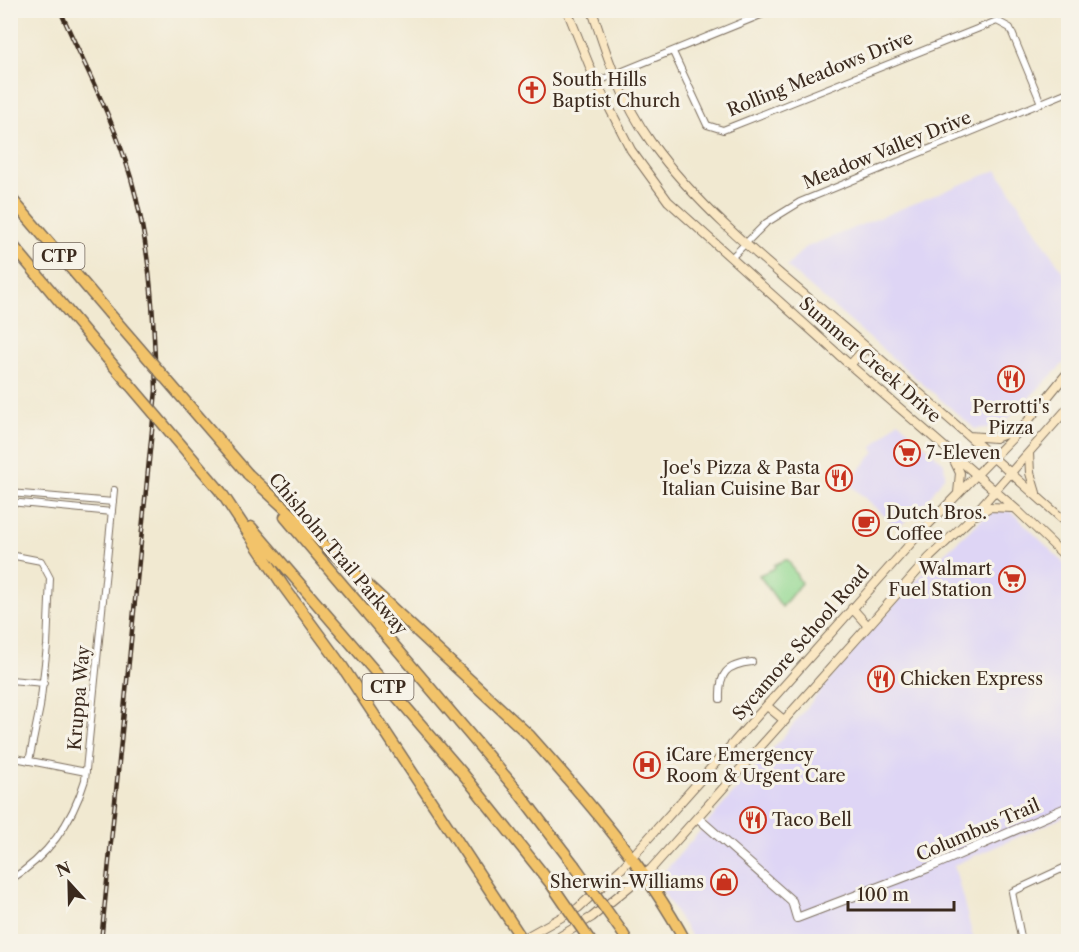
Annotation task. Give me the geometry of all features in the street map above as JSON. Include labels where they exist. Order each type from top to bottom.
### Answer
[{"type":"highway","name":"Chisholm Trail Parkway","points":[[10,197],[502,772],[574,865],[625,937]]},
{"type":"highway","name":"CTP","points":[[10,242],[464,775],[551,884],[591,942]]},
{"type":"highway","points":[[248,474],[377,597],[508,714],[572,783],[643,875],[686,942]]},
{"type":"highway","points":[[221,492],[342,666],[521,940]]},
{"type":"main road","name":"Summer Creek Drive","points":[[567,10],[596,82],[646,174],[668,201],[850,365],[1017,510],[1068,559]]},
{"type":"main road","name":"Summer Creek Drive","points":[[592,10],[613,74],[628,106],[651,142],[686,185],[745,244],[1068,524]]},
{"type":"main road","points":[[850,365],[866,347]]},
{"type":"main road","name":"Sycamore School Road","points":[[521,940],[584,903],[630,858],[919,534],[1023,427],[1068,372]]},
{"type":"main road","points":[[551,942],[592,917],[661,860],[929,558],[969,520],[1068,408]]},
{"type":"main road","points":[[965,435],[995,438],[1023,427]]},
{"type":"main road","points":[[950,451],[961,477],[957,496]]},
{"type":"main road","points":[[1029,453],[1033,486],[1039,498]]},
{"type":"main road","points":[[969,520],[990,507],[1006,506],[1017,510]]},
{"type":"main road","points":[[852,608],[868,626]]},
{"type":"main road","points":[[767,706],[785,721]]},
{"type":"street","points":[[596,82],[773,10]]},
{"type":"street","name":"Rolling Meadows Drive","points":[[673,52],[707,125],[723,130],[997,21],[1010,28],[1041,103]]},
{"type":"street","name":"Meadow Valley Drive","points":[[731,258],[766,224],[800,202],[1068,92]]},
{"type":"street","name":"Kruppa Way","points":[[10,880],[37,862],[61,835],[80,799],[87,772],[114,490]]},
{"type":"street","points":[[10,493],[113,502]]},
{"type":"street","points":[[10,502],[112,512]]},
{"type":"street","points":[[10,555],[34,558],[46,566],[50,578],[44,683],[29,761]]},
{"type":"street","points":[[720,699],[720,684],[725,672],[736,664],[752,662]]},
{"type":"street","points":[[10,680],[44,683]]},
{"type":"street","points":[[10,757],[87,772]]},
{"type":"street","name":"Columbus Trail","points":[[698,818],[792,901],[797,918],[928,868],[1068,807]]},
{"type":"street","points":[[1022,942],[1012,892],[1068,866]]},
{"type":"shaded area","points":[[997,170],[1068,280],[1068,359],[1000,427],[975,429],[787,267],[804,248]]},
{"type":"shaded area","points":[[898,421],[944,463],[945,475],[929,498],[898,528],[848,483],[875,452],[872,448]]},
{"type":"shaded area","points":[[999,510],[1012,512],[1068,567],[1068,815],[954,865],[974,941],[694,941],[656,881],[783,737],[859,644],[929,567],[989,513]]},
{"type":"green space","points":[[788,560],[801,583],[782,607],[759,575],[775,568],[774,565]]},
{"type":"railway","points":[[60,10],[107,114],[131,178],[147,257],[154,336],[156,390],[101,942]]},
{"type":"place","name":"South Hills Baptist Church","points":[[532,90]]},
{"type":"place","name":"Perrotti's Pizza","points":[[1011,379]]},
{"type":"place","name":"7-Eleven","points":[[907,453]]},
{"type":"place","name":"Joe's Pizza & Pasta Italian Cuisine Bar","points":[[839,478]]},
{"type":"place","name":"Dutch Bros. Coffee","points":[[866,523]]},
{"type":"place","name":"Walmart Fuel Station","points":[[1012,579]]},
{"type":"place","name":"Chicken Express","points":[[881,679]]},
{"type":"place","name":"iCare Emergency Room & Urgent Care","points":[[647,765]]},
{"type":"place","name":"Taco Bell","points":[[753,820]]},
{"type":"place","name":"Sherwin-Williams","points":[[724,882]]}]
